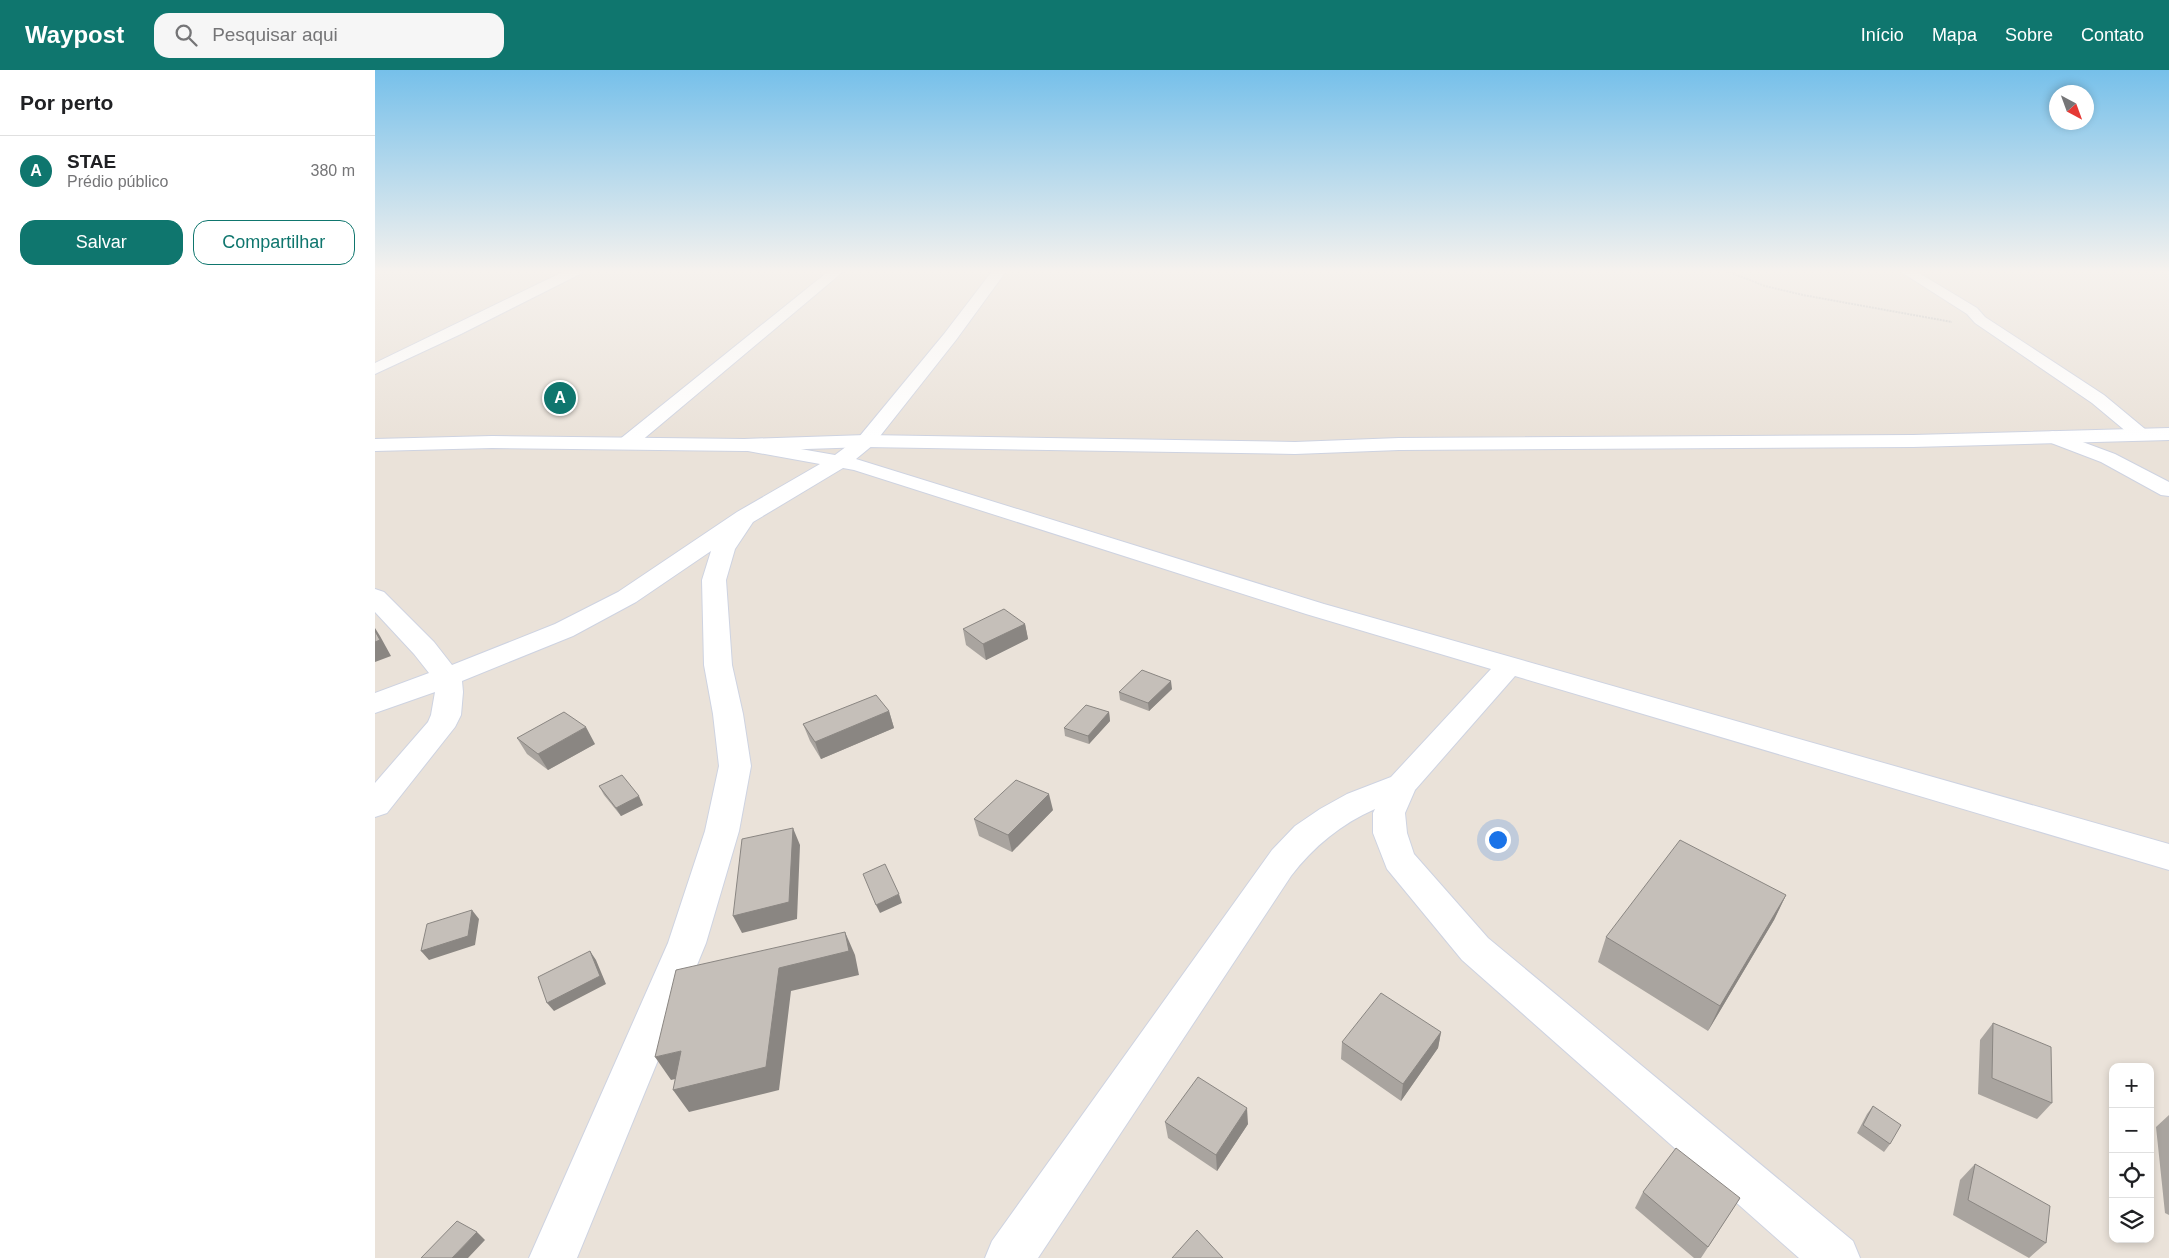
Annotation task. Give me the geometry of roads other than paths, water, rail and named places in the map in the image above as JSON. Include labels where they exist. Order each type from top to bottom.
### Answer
[{"type":"street","points":[[375,369],[467,325]]},
{"type":"street","points":[[627,443],[770,325]]},
{"type":"street","points":[[375,704],[483,664],[564,630],[619,601],[679,563],[745,517],[839,462],[866,441],[959,325]]},
{"type":"street","points":[[1990,325],[2098,399],[2141,434]]},
{"type":"street","points":[[375,445],[492,442],[744,445],[866,441],[1295,448],[1347,445],[1831,440],[1913,441],[2169,434]]},
{"type":"street","points":[[2102,436],[2102,448],[2108,458]]},
{"type":"street","points":[[2053,437],[2108,458],[2169,490]]},
{"type":"street","points":[[744,445],[857,465],[1315,609],[2169,856]]},
{"type":"street","points":[[553,1258],[687,943],[722,831],[735,766],[728,714],[718,665],[714,580],[723,549],[745,517]]},
{"type":"street","points":[[375,597],[424,648],[447,677],[449,692],[446,715],[440,727],[375,805]]},
{"type":"street","points":[[1510,665],[1401,785],[1389,814],[1390,833],[1399,860],[1475,949],[1836,1258]]},
{"type":"street","points":[[1009,1258],[1253,901],[1295,846],[1321,825],[1364,798],[1401,785]]},
{"type":"place","name":"STAE","points":[[560,398]]}]
